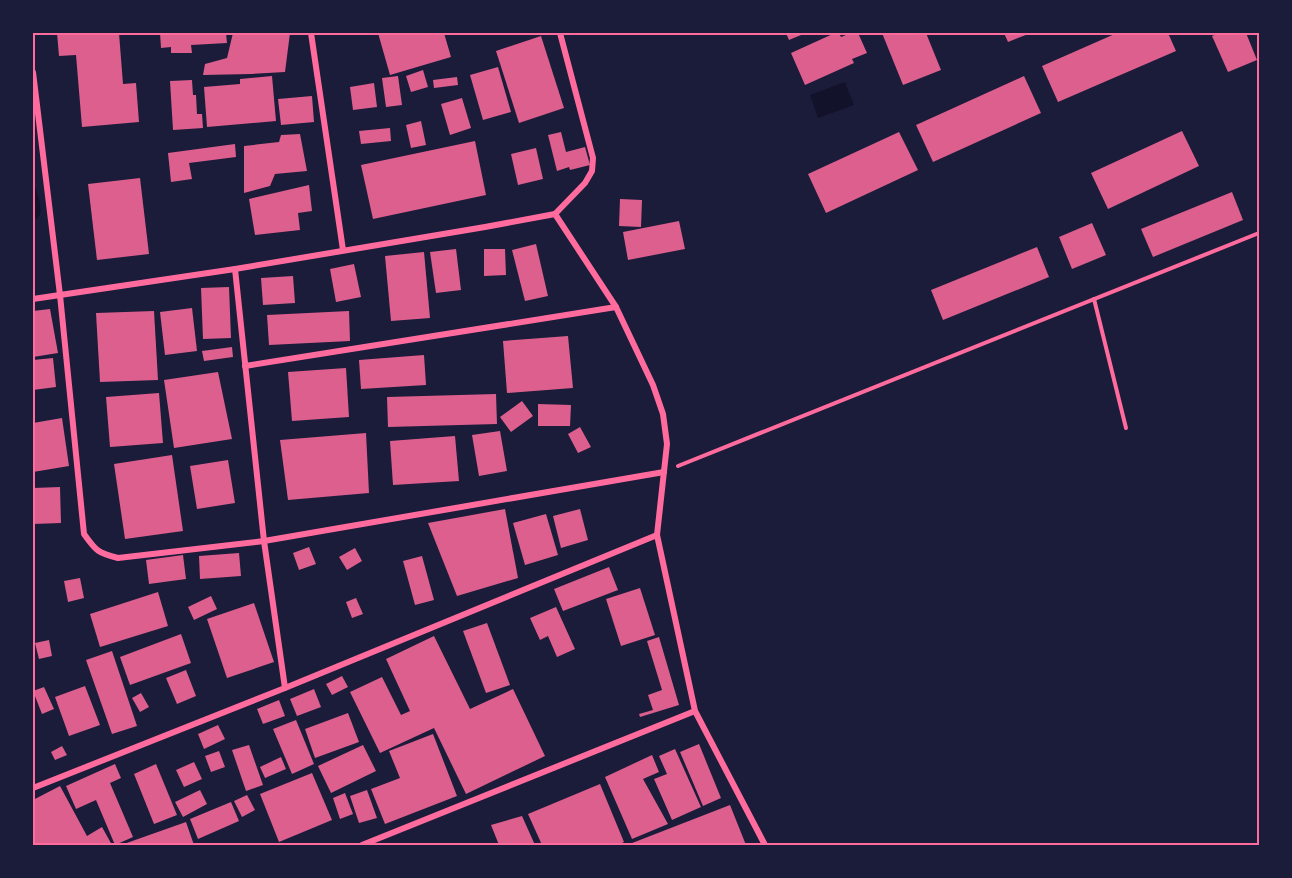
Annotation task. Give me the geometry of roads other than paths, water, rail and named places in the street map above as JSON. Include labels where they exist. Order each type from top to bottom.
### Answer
[{"type":"street","points":[[311,33],[343,250]]},
{"type":"street","points":[[33,299],[234,269],[555,214],[585,183],[592,171],[593,158],[560,33]]},
{"type":"street","points":[[33,72],[60,295],[84,534],[101,554],[118,558],[264,541],[664,472]]},
{"type":"street","points":[[555,214],[616,307],[653,386],[663,414],[667,444],[657,535],[695,711],[765,845]]},
{"type":"street","points":[[234,269],[264,541],[285,687]]},
{"type":"street","points":[[245,366],[616,307]]},
{"type":"street","points":[[33,788],[657,535]]},
{"type":"street","points":[[362,845],[695,711]]}]
